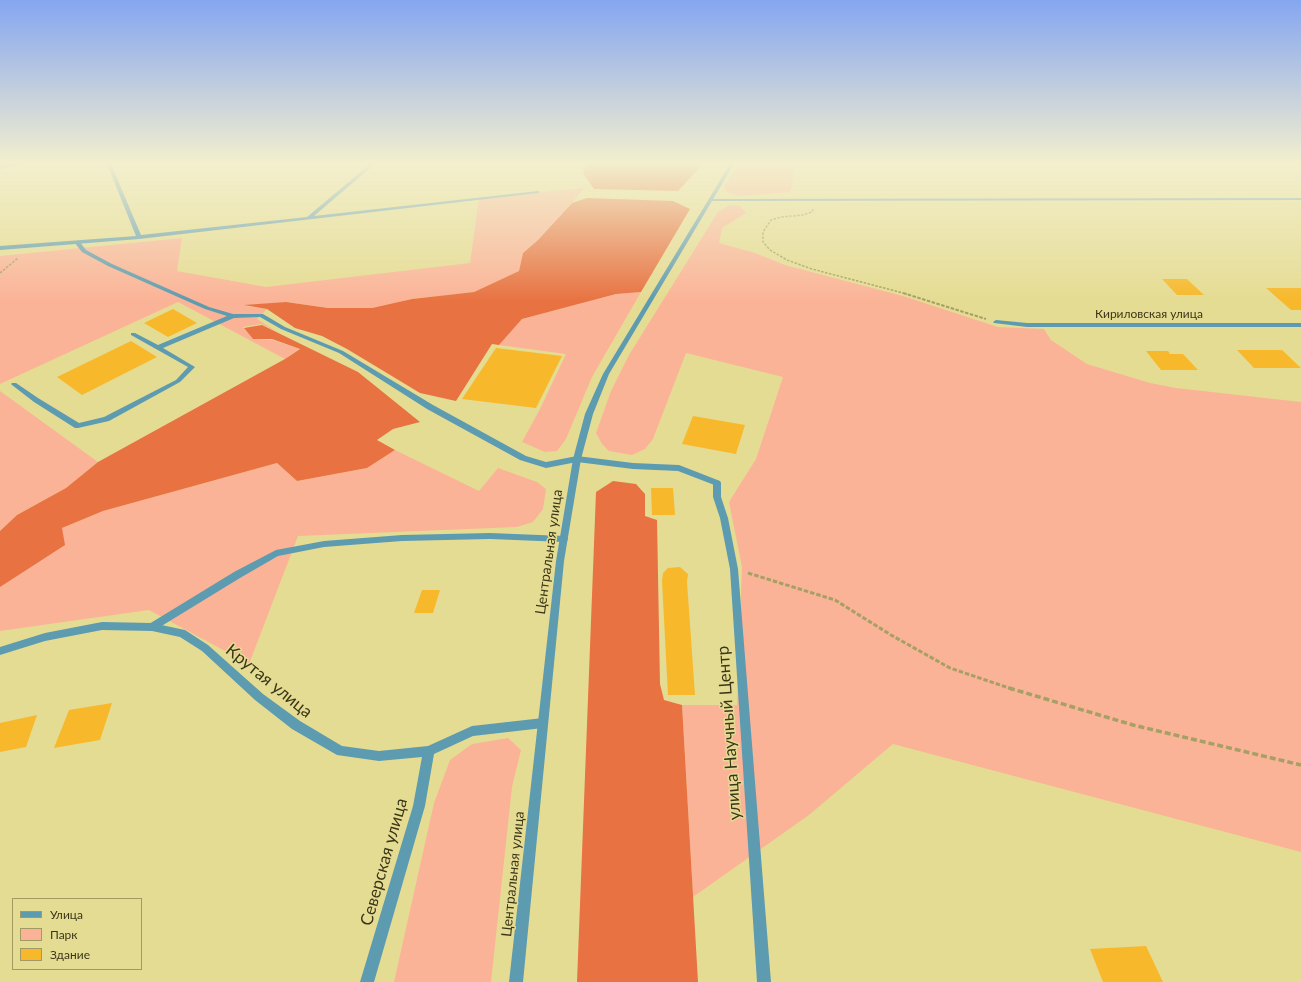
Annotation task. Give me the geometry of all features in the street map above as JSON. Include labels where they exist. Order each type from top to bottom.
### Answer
[{"type":"street","points":[[128,210],[139,236]]},
{"type":"street","points":[[307,219],[318,210]]},
{"type":"street","points":[[0,248],[139,236],[385,210]]},
{"type":"street","name":"Центральная улица","points":[[516,982],[564,539],[577,459],[589,414],[606,374],[705,210]]},
{"type":"street","points":[[77,242],[84,252],[207,308],[233,316],[261,315],[283,328],[341,352],[430,407],[523,458],[546,465],[577,459]]},
{"type":"street","points":[[159,347],[233,316]]},
{"type":"street","name":"Кириловская улица","points":[[996,322],[1034,325],[1301,325]]},
{"type":"street","points":[[14,384],[36,400],[78,426],[106,419],[178,381],[192,367],[159,347],[133,334]]},
{"type":"street","name":"улица Научный Центр","points":[[577,459],[633,466],[679,468],[716,483],[717,497],[724,518],[734,569],[764,982]]},
{"type":"street","points":[[152,627],[276,553],[324,544],[402,538],[490,536],[564,539]]},
{"type":"street","name":"Крутая улица","points":[[0,652],[45,637],[102,626],[152,627],[182,633],[205,648],[259,697],[296,725],[341,751],[379,756],[429,751],[472,732],[543,723]]},
{"type":"street","name":"Северская улица","points":[[367,982],[419,806],[429,751]]},
{"type":"path","points":[[813,210],[812,212],[803,215],[781,217],[771,220],[763,232],[763,242],[770,250],[787,260],[812,269],[920,298],[996,322]]},
{"type":"path","points":[[734,569],[835,600],[890,635],[950,668],[1043,699],[1132,725],[1301,765]]},
{"type":"green space","points":[[477,210],[565,210],[538,240],[523,253],[519,271],[474,292],[412,299],[372,308],[328,308],[286,302],[246,306],[267,309],[257,319],[276,331],[261,324],[243,327],[253,339],[273,340],[299,349],[285,359],[178,302],[0,384],[0,256],[182,238],[177,271],[266,287],[470,263]]},
{"type":"green space","points":[[722,210],[743,210],[746,213],[722,228],[719,243],[755,253],[785,265],[903,296],[998,327],[1044,329],[1051,340],[1087,364],[1150,383],[1176,388],[1301,402],[1301,852],[893,744],[809,815],[693,897],[682,705],[737,705],[742,567],[729,502],[756,459],[783,377],[686,353],[653,439],[645,449],[632,455],[609,451],[602,444],[596,433],[611,391],[629,355],[718,212]]},
{"type":"green space","points":[[641,292],[592,377],[566,439],[557,451],[545,452],[522,442],[540,409],[566,354],[499,345],[522,319],[616,294]]},
{"type":"green space","points":[[0,391],[98,462],[66,488],[17,515],[0,531]]},
{"type":"green space","points":[[395,450],[479,491],[498,468],[537,482],[546,489],[543,509],[533,522],[517,527],[298,536],[249,664],[149,610],[0,631],[0,587],[62,528],[103,511],[277,463],[297,481],[367,468]]},
{"type":"green space","points":[[508,738],[521,750],[512,787],[491,982],[394,982],[434,803],[450,760],[472,744]]},
{"type":"shaded area","points":[[566,210],[690,210],[641,292],[616,294],[522,319],[499,345],[492,344],[456,401],[420,393],[347,349],[322,336],[295,328],[267,309],[244,305],[286,302],[328,308],[372,308],[412,299],[474,292],[519,271],[523,253],[538,240]]},
{"type":"shaded area","points":[[262,325],[358,372],[420,422],[393,429],[377,440],[395,450],[367,468],[297,481],[277,463],[103,511],[62,528],[65,545],[0,587],[0,531],[17,515],[66,488],[98,462],[285,359],[300,349],[272,339],[253,339],[244,328]]},
{"type":"shaded area","points":[[613,481],[636,484],[645,494],[645,516],[657,520],[660,684],[664,700],[682,705],[698,982],[577,982],[596,492]]},
{"type":"building","points":[[1162,279],[1187,279],[1204,295],[1177,295]]},
{"type":"building","points":[[1266,288],[1301,288],[1301,310],[1291,310]]},
{"type":"building","points":[[173,309],[197,323],[168,337],[144,323]]},
{"type":"building","points":[[131,341],[157,357],[82,395],[57,377]]},
{"type":"building","points":[[496,348],[562,356],[536,408],[462,399]]},
{"type":"building","points":[[1237,350],[1282,350],[1301,368],[1254,368]]},
{"type":"building","points":[[1146,351],[1168,351],[1170,354],[1183,354],[1198,370],[1161,370]]},
{"type":"building","points":[[693,416],[745,425],[736,454],[682,444]]},
{"type":"building","points":[[651,488],[673,488],[675,515],[652,515]]},
{"type":"building","points":[[680,567],[688,574],[687,582],[695,695],[668,695],[662,581],[663,573],[668,568]]},
{"type":"building","points":[[422,590],[440,590],[433,613],[414,613]]},
{"type":"building","points":[[112,703],[100,740],[54,748],[69,710]]},
{"type":"building","points":[[37,715],[26,747],[0,752],[0,723]]},
{"type":"building","points":[[1146,946],[1163,982],[1103,982],[1090,949]]}]
